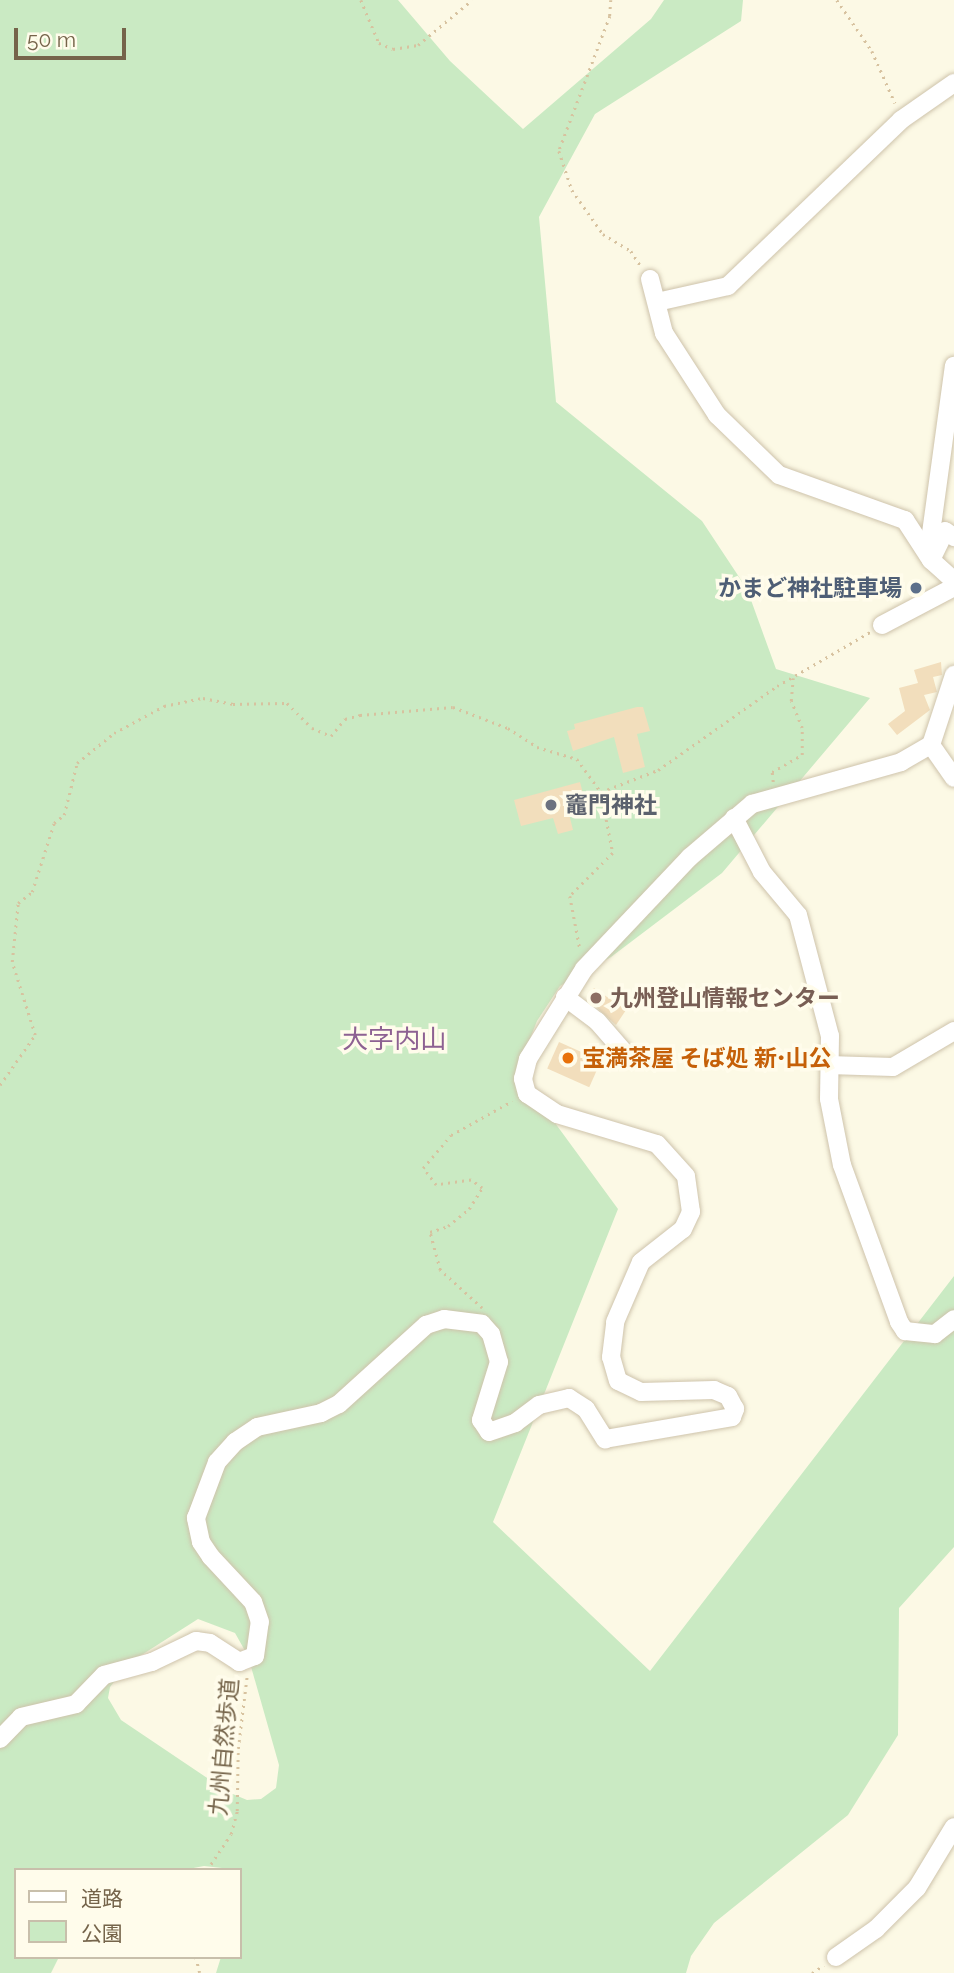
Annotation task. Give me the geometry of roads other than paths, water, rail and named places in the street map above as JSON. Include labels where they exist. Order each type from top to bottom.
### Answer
[{"type":"street","points":[[657,302],[719,290],[738,279],[901,120],[954,83]]},
{"type":"street","points":[[650,279],[664,333],[717,415],[779,475],[905,520],[930,557],[954,581]]},
{"type":"street","points":[[930,557],[954,366]]},
{"type":"street","points":[[930,557],[945,531],[954,537]]},
{"type":"street","points":[[882,625],[954,587]]},
{"type":"street","points":[[954,675],[933,736],[954,778]]},
{"type":"street","points":[[0,1739],[21,1717],[76,1704],[104,1675],[152,1662],[196,1641],[248,1662],[258,1648],[260,1622],[253,1602],[211,1557],[201,1542],[196,1518],[217,1462],[257,1427],[321,1413],[339,1404],[426,1325],[444,1319],[482,1324],[499,1351],[481,1420],[489,1432],[514,1423],[539,1405],[569,1398],[586,1409],[605,1439],[720,1422],[732,1417],[735,1409],[728,1396],[714,1390],[627,1388],[618,1381],[611,1357],[615,1322],[641,1262],[683,1229],[691,1212],[686,1176],[657,1144],[556,1114],[527,1094],[523,1079],[528,1059],[584,969],[647,901],[734,818],[775,796],[901,762],[954,719]]},
{"type":"street","points":[[734,818],[762,873],[798,915],[830,1036],[829,1099],[842,1165],[899,1322],[905,1331],[936,1334],[954,1319]]},
{"type":"street","points":[[565,997],[597,1021],[624,1052]]},
{"type":"street","points":[[828,1065],[893,1067],[954,1031]]},
{"type":"street","points":[[836,1957],[876,1929],[917,1888],[954,1827]]},
{"type":"place","name":"かまど神社駐車場","points":[[916,588]]},
{"type":"place","name":"竈門神社","points":[[551,805]]},
{"type":"place","name":"九州登山情報センター","points":[[596,998]]},
{"type":"place","name":"宝満茶屋 そば処 新•山公","points":[[568,1058]]},
{"type":"district","name":"大字内山","points":[[394,1040]]}]
